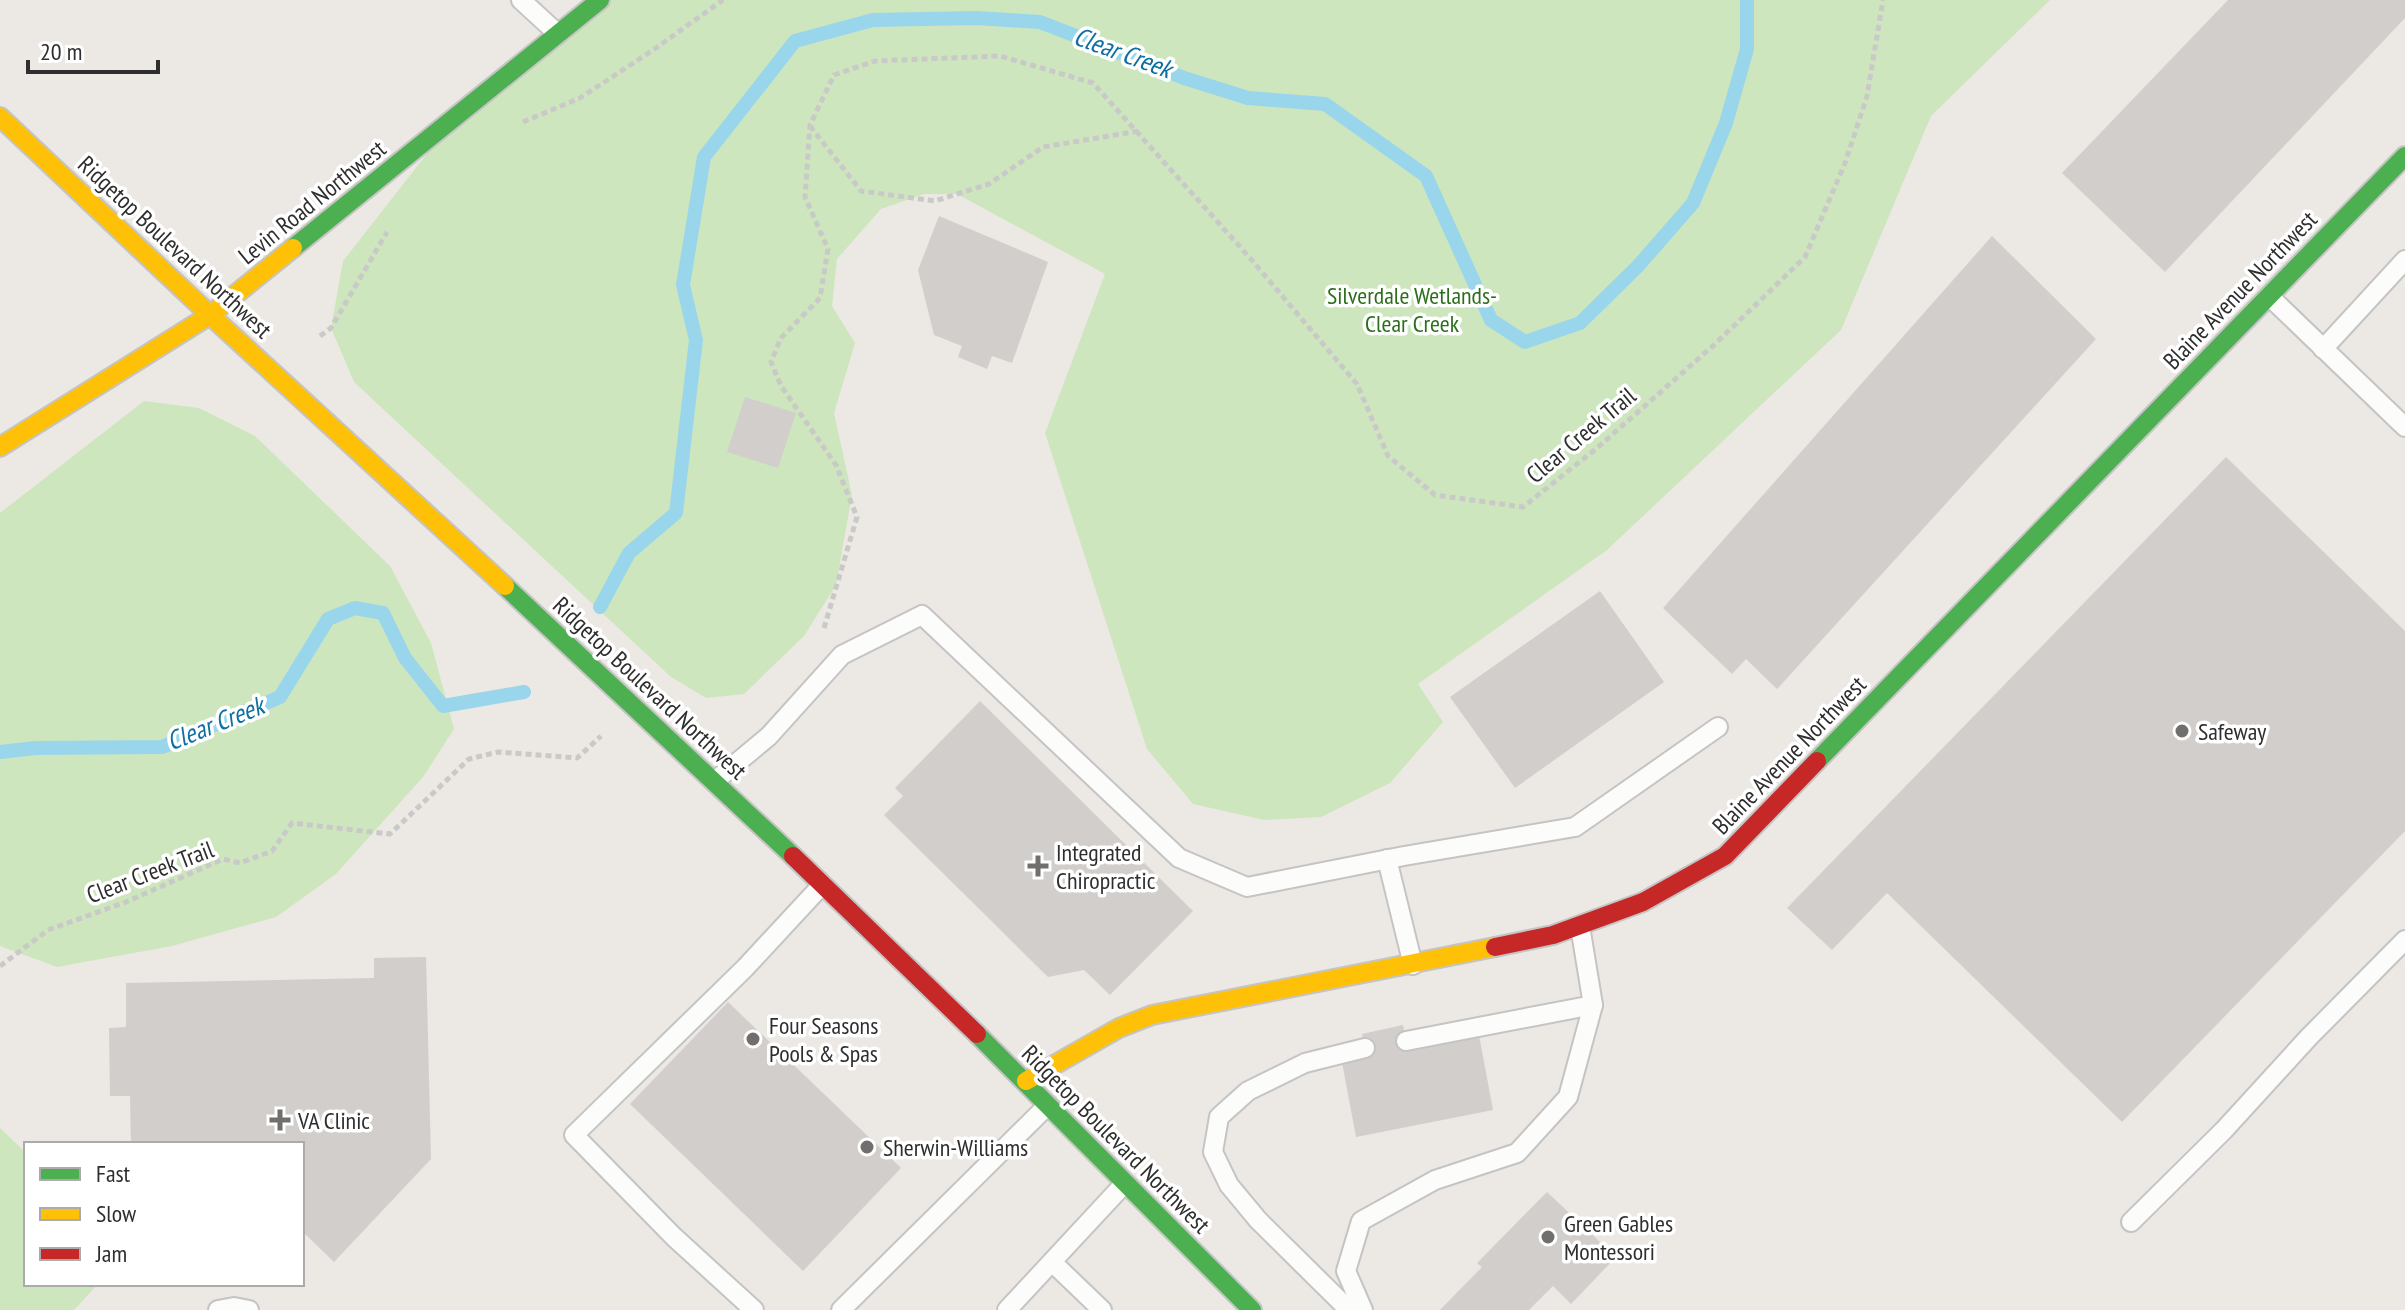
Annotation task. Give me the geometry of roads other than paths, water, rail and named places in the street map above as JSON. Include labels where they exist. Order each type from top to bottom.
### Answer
[{"type":"street","name":"Levin Road Northwest","points":[[0,447],[210,315],[600,0]]},
{"type":"street","name":"Ridgetop Boulevard Northwest","points":[[0,117],[715,781],[1026,1081],[1252,1310]]},
{"type":"street","name":"Blaine Avenue Northwest","points":[[1026,1081],[1098,1039],[1152,1015],[1553,935],[1643,902],[1725,856],[2405,156]]},
{"type":"lane","points":[[521,0],[558,34]]},
{"type":"lane","points":[[2323,349],[2405,260]]},
{"type":"lane","points":[[2268,295],[2405,427]]},
{"type":"lane","points":[[715,781],[769,736],[842,655],[922,615],[1179,858],[1247,887],[1575,827],[1718,727]]},
{"type":"lane","points":[[1387,859],[1413,965]]},
{"type":"lane","points":[[754,1310],[674,1237],[574,1135],[745,968],[822,885]]},
{"type":"lane","points":[[1363,1310],[1346,1271],[1361,1221],[1435,1180],[1517,1153],[1568,1097],[1593,1005],[1580,926]]},
{"type":"lane","points":[[2131,1222],[2224,1130],[2309,1037],[2405,940]]},
{"type":"lane","points":[[1406,1041],[1593,1005]]},
{"type":"lane","points":[[1349,1310],[1258,1220],[1229,1185],[1213,1152],[1219,1117],[1248,1091],[1305,1063],[1365,1048]]},
{"type":"lane","points":[[841,1310],[1048,1105]]},
{"type":"lane","points":[[1007,1310],[1125,1183]]},
{"type":"lane","points":[[1052,1262],[1102,1310]]},
{"type":"lane","points":[[218,1310],[234,1307],[249,1310]]},
{"type":"waterway","name":"Clear Creek","points":[[600,607],[629,553],[676,513],[696,340],[683,285],[704,157],[795,41],[873,20],[976,18],[1040,22],[1184,78],[1248,98],[1325,104],[1426,176],[1491,320],[1525,342],[1580,323],[1638,266],[1693,203],[1726,123],[1747,49],[1747,0]]},
{"type":"waterway","name":"Clear Creek","points":[[0,752],[35,748],[162,747],[280,697],[328,619],[355,608],[383,613],[405,658],[443,706],[524,692]]},
{"type":"place","name":"Safeway","points":[[2182,731]]},
{"type":"place","name":"Integrated Chiropractic","points":[[1038,866]]},
{"type":"place","name":"Four Seasons Pools & Spas","points":[[753,1039]]},
{"type":"place","name":"VA Clinic","points":[[280,1120]]},
{"type":"place","name":"Sherwin-Williams","points":[[867,1147]]},
{"type":"place","name":"Green Gables Montessori","points":[[1548,1237]]},
{"type":"park label","name":"Silverdale Wetlands- Clear Creek","points":[[1412,309]]}]
